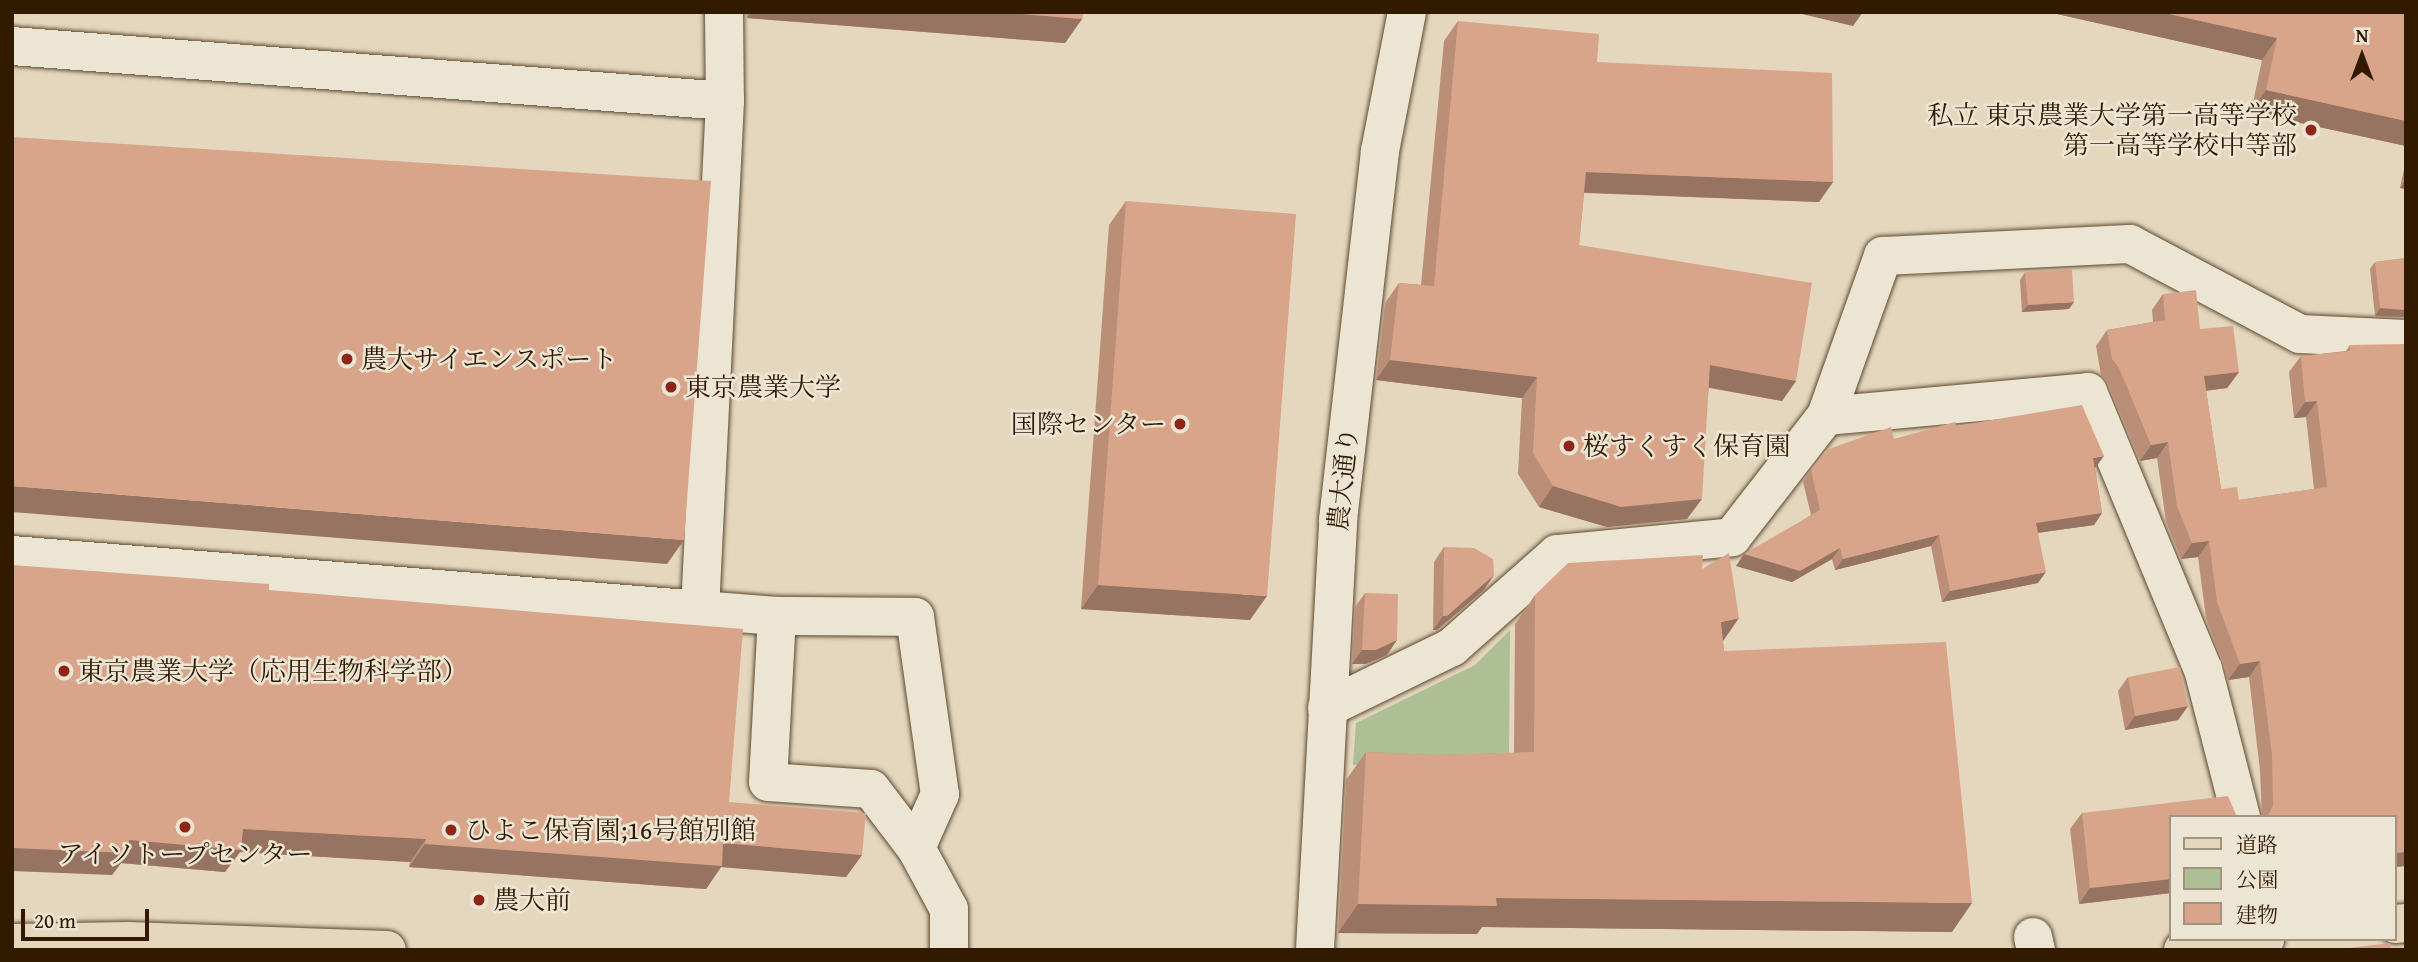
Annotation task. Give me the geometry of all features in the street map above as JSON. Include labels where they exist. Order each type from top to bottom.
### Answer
[{"type":"main road","points":[[2183,950],[2250,941]]},
{"type":"main road","points":[[12,943],[387,950]]},
{"type":"street","points":[[700,610],[724,101],[724,12]]},
{"type":"street","name":"農大通り","points":[[1315,950],[1338,520],[1380,151],[1407,12]]},
{"type":"street","points":[[12,46],[724,101]]},
{"type":"street","points":[[1326,708],[1452,647],[1557,555],[1732,537],[1826,416],[1883,256],[2130,244],[2300,334],[2406,339]]},
{"type":"street","points":[[1826,416],[2088,392],[2203,669],[2240,815]]},
{"type":"street","points":[[12,555],[700,610],[777,615],[915,617],[940,794],[916,848]]},
{"type":"street","points":[[777,615],[768,782],[871,789],[916,848],[949,909],[949,950]]},
{"type":"green space","points":[[1510,630],[1509,753],[1353,765],[1356,723],[1475,665]]},
{"type":"building","points":[[998,12],[1083,12],[1082,19]]},
{"type":"building","points":[[2160,12],[2406,12],[2406,121],[2266,90],[2277,38]]},
{"type":"building","points":[[1458,21],[1599,34],[1597,62],[1832,73],[1833,182],[1586,172],[1579,245],[1812,283],[1796,381],[1710,365],[1702,499],[1621,507],[1553,486],[1533,453],[1537,377],[1390,360],[1399,283],[1434,286]]},
{"type":"building","name":"農大サイエンスポート","points":[[12,137],[711,181],[684,540],[12,486]]},
{"type":"building","name":"国際センター","points":[[1126,201],[1296,214],[1267,596],[1098,585]]},
{"type":"building","points":[[2406,258],[2406,310],[2380,308],[2375,262]]},
{"type":"building","points":[[2072,269],[2074,302],[2028,305],[2025,272]]},
{"type":"building","points":[[2196,290],[2200,329],[2233,326],[2239,372],[2204,376],[2221,489],[2237,487],[2239,500],[2327,487],[2317,401],[2305,402],[2301,356],[2350,351],[2350,345],[2406,344],[2406,852],[2397,853],[2397,815],[2268,815],[2273,806],[2272,755],[2260,661],[2240,664],[2217,602],[2209,541],[2192,543],[2177,506],[2168,442],[2151,445],[2119,368],[2112,359],[2107,330],[2165,320],[2163,294]]},
{"type":"building","points":[[2082,405],[2104,456],[2093,458],[2102,513],[2036,523],[2046,572],[1950,591],[1939,535],[1843,559],[1840,548],[1800,571],[1744,554],[1820,510],[1811,470],[1826,450],[1891,427],[1894,439],[1955,422],[1956,426]]},
{"type":"building","points":[[1444,547],[1474,548],[1493,559],[1494,575],[1447,616],[1443,616]]},
{"type":"building","points":[[1729,553],[1739,618],[1721,622],[1724,651],[1946,642],[1972,903],[1496,898],[1497,906],[1358,904],[1366,752],[1433,755],[1534,752],[1535,595],[1568,563],[1703,555],[1702,569]]},
{"type":"building","points":[[12,565],[269,584],[269,590],[743,629],[729,802],[866,813],[862,855],[723,843],[722,866],[425,844],[426,839],[243,829],[241,850],[129,840],[128,853],[12,848]]},
{"type":"building","points":[[1365,593],[1398,594],[1397,640],[1376,650],[1362,650]]},
{"type":"building","points":[[2180,667],[2188,706],[2135,716],[2128,677]]},
{"type":"building","points":[[2228,796],[2236,815],[2170,815],[2170,879],[2090,888],[2082,813]]},
{"type":"building","points":[[2390,943],[2391,950],[2332,950]]},
{"type":"place","name":"私立 東京農業大学第一高等学校 第一高等学校中等部","points":[[2311,130]]},
{"type":"place","name":"農大サイエンスポート","points":[[347,359]]},
{"type":"place","name":"東京農業大学","points":[[671,387]]},
{"type":"place","name":"国際センター","points":[[1180,424]]},
{"type":"place","name":"桜すくすく保育園","points":[[1569,446]]},
{"type":"place","name":"東京農業大学（応用生物科学部）","points":[[64,671]]},
{"type":"place","name":"アイソトープセンター","points":[[185,827]]},
{"type":"place","name":"ひよこ保育園;16号館別館","points":[[451,830]]},
{"type":"place","name":"農大前","points":[[479,900]]}]
